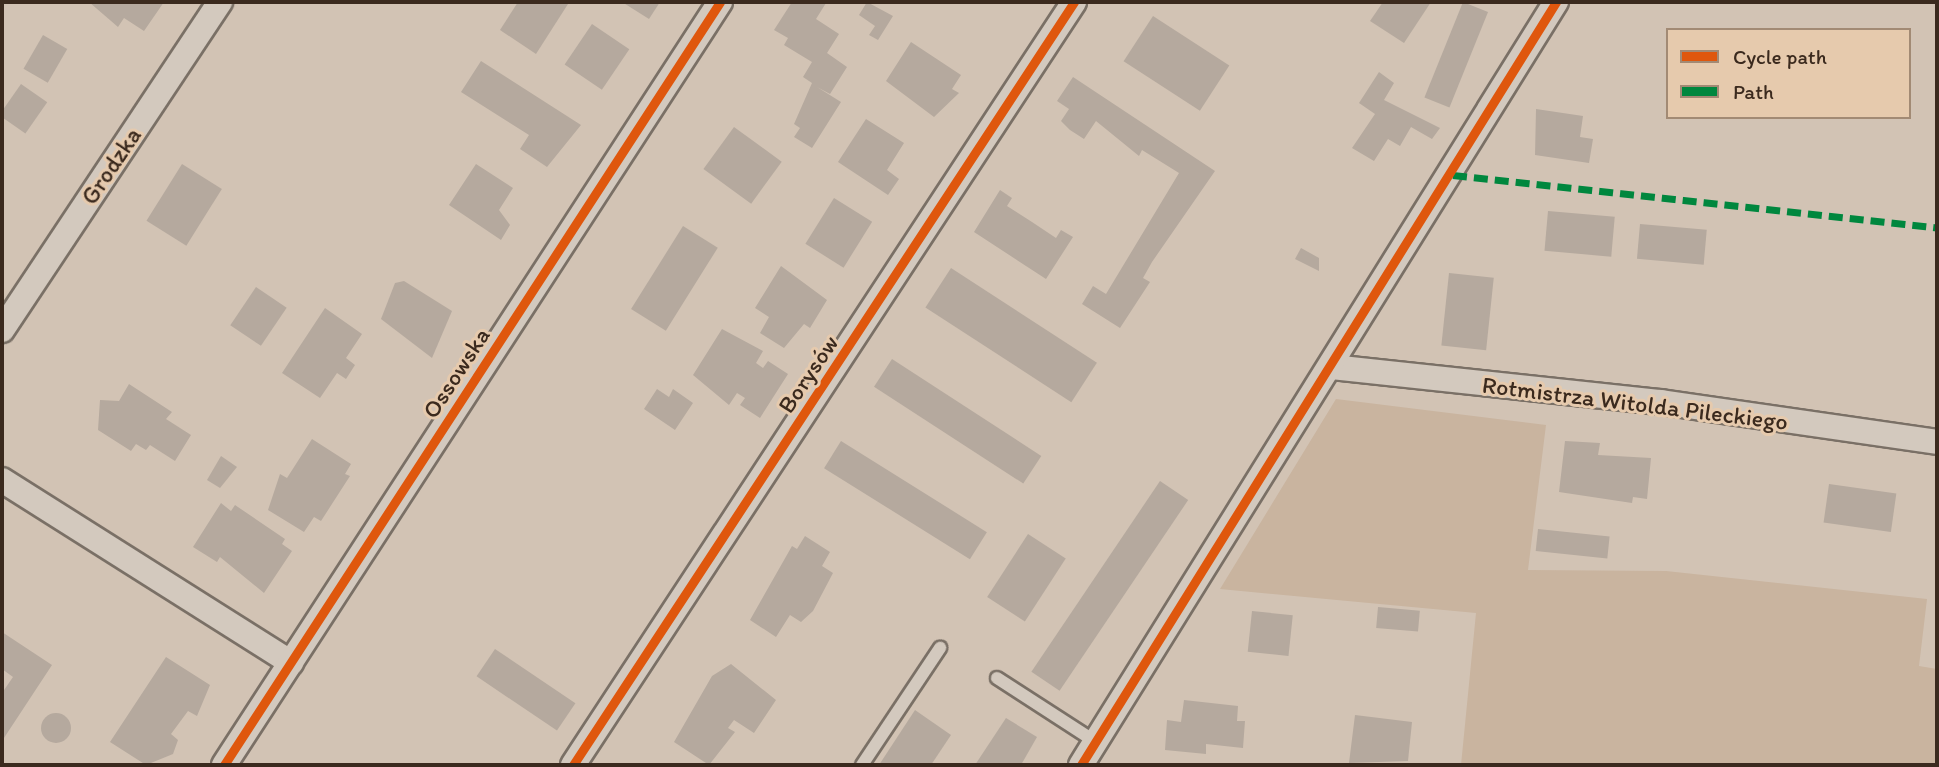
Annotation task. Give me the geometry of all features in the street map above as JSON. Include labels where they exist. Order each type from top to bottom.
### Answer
[{"type":"street","name":"Grodzka","points":[[2,330],[220,2]]},
{"type":"street","name":"Ossowska","points":[[225,765],[720,2]]},
{"type":"street","name":"Borysów","points":[[573,765],[1074,2]]},
{"type":"street","points":[[1081,765],[1332,367],[1556,2]]},
{"type":"street","name":"Rotmistrza Witolda Pileckiego","points":[[1332,367],[1661,402],[1937,442]]},
{"type":"street","points":[[2,480],[291,663]]},
{"type":"lane","points":[[862,765],[940,648]]},
{"type":"lane","points":[[997,678],[1096,742]]},
{"type":"shaded area","points":[[1336,399],[1546,425],[1528,570],[1666,571],[1927,599],[1919,666],[1937,669],[1937,765],[1461,765],[1476,613],[1220,589]]},
{"type":"building","points":[[89,2],[164,2],[144,31],[124,18],[118,27]]},
{"type":"building","points":[[518,2],[568,4],[536,54],[500,30]]},
{"type":"building","points":[[622,2],[660,2],[649,19]]},
{"type":"building","points":[[792,2],[826,3],[816,19],[839,34],[827,53],[847,67],[830,94],[817,87],[841,102],[812,148],[794,137],[800,128],[794,124],[812,83],[803,77],[812,62],[784,45],[788,38],[774,30]]},
{"type":"building","points":[[867,2],[893,16],[878,40],[869,35],[875,26],[859,15]]},
{"type":"building","points":[[1383,2],[1431,2],[1404,43],[1370,21]]},
{"type":"building","points":[[1463,2],[1488,12],[1449,108],[1424,97]]},
{"type":"building","points":[[1153,16],[1229,66],[1200,111],[1124,61]]},
{"type":"building","points":[[592,24],[629,49],[602,90],[565,65]]},
{"type":"building","points":[[43,35],[67,49],[48,83],[24,69]]},
{"type":"building","points":[[911,42],[961,75],[952,89],[959,93],[934,117],[886,81]]},
{"type":"building","points":[[481,61],[581,125],[547,167],[520,149],[529,135],[461,92]]},
{"type":"building","points":[[1379,72],[1394,83],[1384,100],[1440,128],[1432,139],[1411,127],[1400,146],[1388,139],[1374,161],[1352,148],[1375,114],[1359,103]]},
{"type":"building","points":[[1073,77],[1215,171],[1152,262],[1143,278],[1150,282],[1120,328],[1082,304],[1093,286],[1106,294],[1179,173],[1142,150],[1139,156],[1096,121],[1084,139],[1070,130],[1061,121],[1069,109],[1057,101]]},
{"type":"building","points":[[21,84],[47,102],[25,133],[2,117],[2,111]]},
{"type":"building","points":[[1536,109],[1583,116],[1580,137],[1593,139],[1589,163],[1535,155]]},
{"type":"building","points":[[866,119],[904,143],[887,170],[899,179],[888,195],[838,162]]},
{"type":"building","points":[[734,127],[782,162],[751,204],[703,169]]},
{"type":"building","points":[[182,164],[222,189],[186,246],[146,221]]},
{"type":"building","points":[[476,164],[513,188],[499,210],[510,225],[501,240],[449,205]]},
{"type":"building","points":[[1000,190],[1012,198],[1007,206],[1056,238],[1061,230],[1073,237],[1046,279],[974,232]]},
{"type":"building","points":[[834,198],[872,222],[844,268],[805,244]]},
{"type":"building","points":[[1548,211],[1615,217],[1611,257],[1545,251]]},
{"type":"building","points":[[1640,224],[1707,230],[1704,265],[1637,259]]},
{"type":"building","points":[[683,226],[718,248],[666,331],[631,309]]},
{"type":"building","points":[[1301,248],[1319,258],[1319,271],[1295,259]]},
{"type":"building","points":[[781,266],[827,300],[810,328],[804,324],[784,348],[760,333],[769,317],[755,308]]},
{"type":"building","points":[[951,268],[1097,363],[1071,402],[925,307]]},
{"type":"building","points":[[1449,273],[1494,278],[1486,350],[1441,346]]},
{"type":"building","points":[[404,281],[452,311],[432,358],[381,319],[395,283]]},
{"type":"building","points":[[256,287],[287,308],[261,346],[230,325]]},
{"type":"building","points":[[325,308],[362,334],[346,358],[355,365],[346,379],[337,373],[320,398],[282,373]]},
{"type":"building","points":[[722,329],[763,351],[756,363],[763,368],[768,361],[788,374],[760,418],[740,405],[745,398],[737,393],[729,405],[693,375]]},
{"type":"building","points":[[892,359],[1041,456],[1023,484],[874,387]]},
{"type":"building","points":[[129,384],[172,412],[166,419],[191,435],[175,461],[150,445],[146,450],[136,444],[131,451],[98,430],[100,400],[119,401]]},
{"type":"building","points":[[657,389],[669,397],[673,389],[693,403],[675,430],[644,409]]},
{"type":"building","points":[[312,439],[351,464],[345,474],[350,476],[321,521],[314,517],[304,532],[268,510],[280,474],[287,478]]},
{"type":"building","points":[[841,441],[987,532],[970,559],[824,468]]},
{"type":"building","points":[[1565,441],[1600,443],[1598,455],[1651,458],[1647,499],[1633,497],[1632,503],[1559,492]]},
{"type":"building","points":[[221,456],[237,467],[220,488],[207,480]]},
{"type":"building","points":[[1160,481],[1188,500],[1060,691],[1031,672]]},
{"type":"building","points":[[1829,484],[1896,493],[1891,532],[1824,523]]},
{"type":"building","points":[[221,503],[231,511],[235,505],[285,539],[282,544],[292,551],[264,593],[220,557],[217,562],[193,547]]},
{"type":"building","points":[[1538,529],[1610,537],[1607,558],[1536,551]]},
{"type":"building","points":[[1028,534],[1066,559],[1025,621],[987,597]]},
{"type":"building","points":[[805,536],[830,552],[822,566],[833,573],[813,611],[801,622],[790,615],[776,637],[750,620],[792,546],[797,549]]},
{"type":"building","points":[[1378,607],[1420,611],[1418,632],[1376,628]]},
{"type":"building","points":[[1252,611],[1293,615],[1288,656],[1248,652]]},
{"type":"building","points":[[2,632],[52,665],[2,741],[2,693],[13,677],[2,669]]},
{"type":"building","points":[[495,649],[575,703],[557,731],[477,676]]},
{"type":"building","points":[[166,657],[210,685],[197,716],[188,711],[171,734],[178,740],[173,754],[146,765],[110,742]]},
{"type":"building","points":[[731,664],[776,700],[754,733],[734,720],[728,728],[735,732],[709,765],[674,742],[712,676]]},
{"type":"building","points":[[1184,700],[1238,706],[1237,721],[1245,721],[1243,748],[1206,744],[1206,754],[1165,750],[1167,720],[1181,722]]},
{"type":"building","points":[[915,710],[951,735],[931,765],[879,765]]},
{"type":"building","points":[[56,713],[67,717],[71,728],[67,739],[56,743],[45,739],[41,728],[45,717]]},
{"type":"building","points":[[1355,715],[1412,722],[1408,761],[1349,763]]},
{"type":"building","points":[[1006,718],[1037,737],[1021,765],[975,765]]},
{"type":"marked path","points":[[1453,175],[1937,228]]},
{"type":"cycle path","points":[[224,765],[720,2]]},
{"type":"cycle path","points":[[573,765],[1074,2]]},
{"type":"cycle path","points":[[1081,765],[1556,2]]}]
